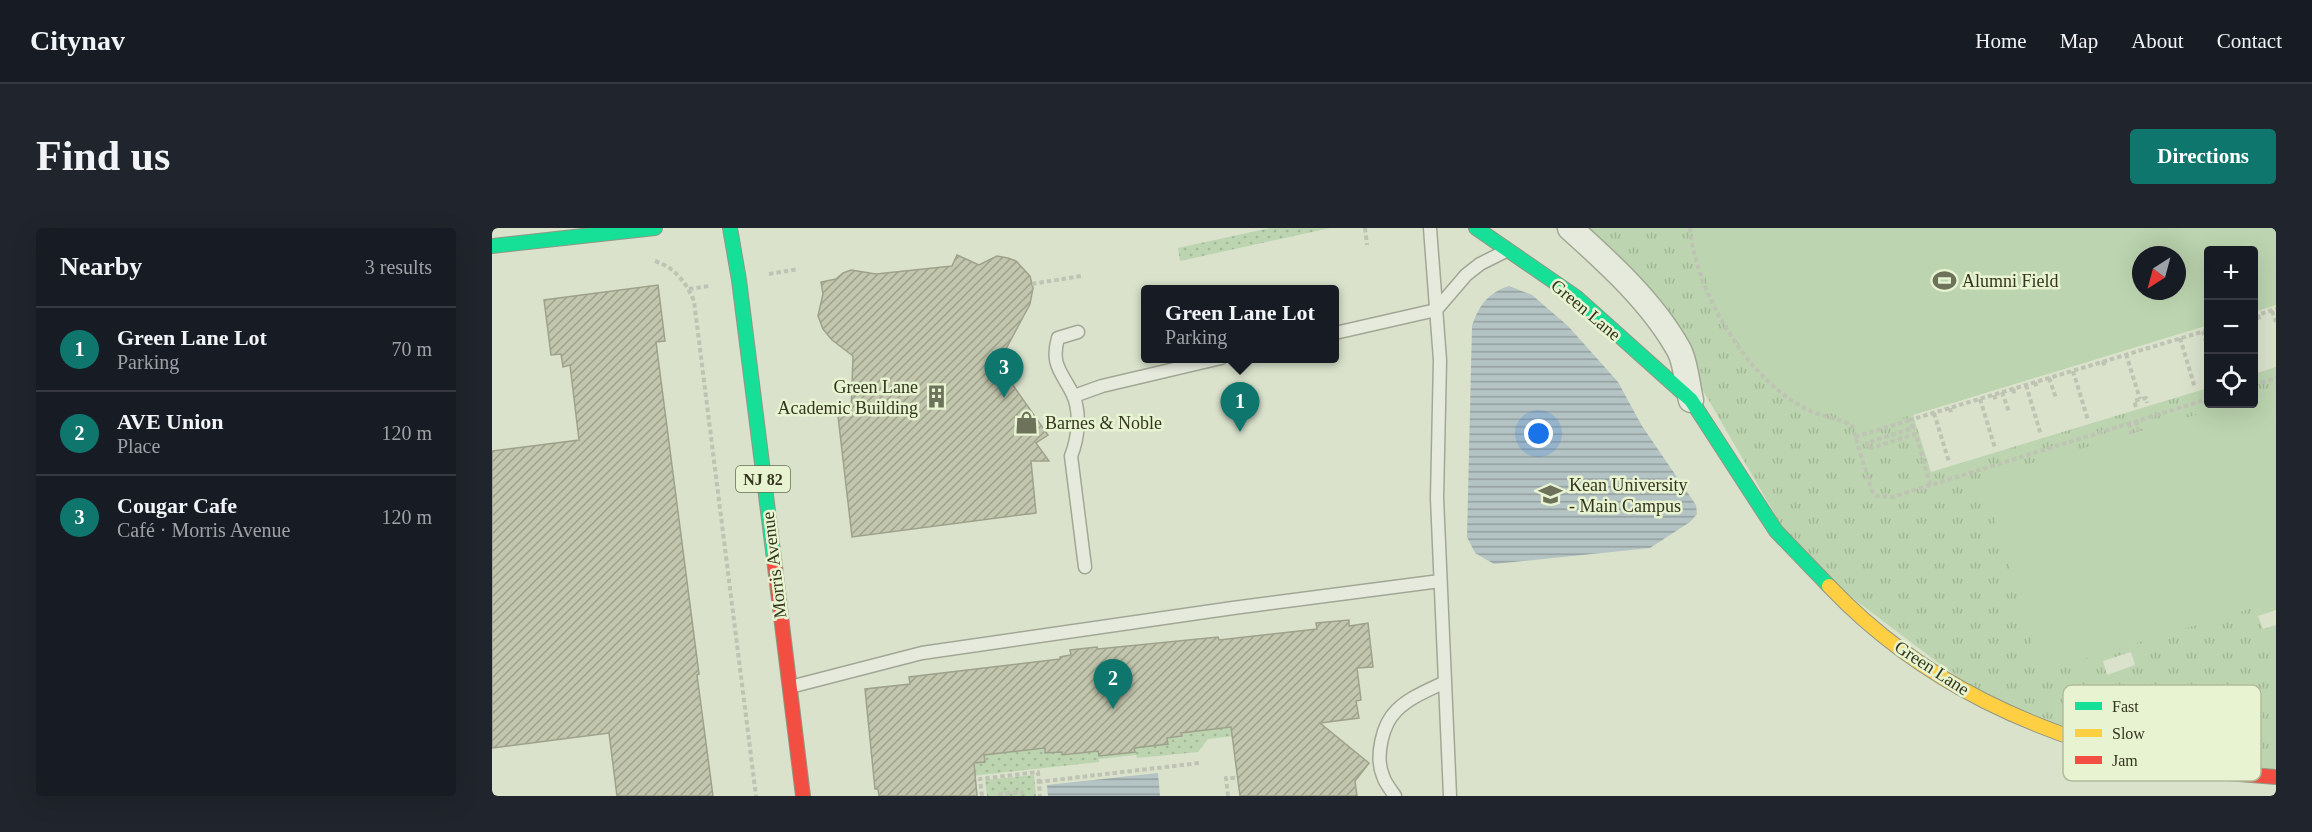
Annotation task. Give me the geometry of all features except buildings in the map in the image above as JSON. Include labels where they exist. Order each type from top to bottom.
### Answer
[{"type":"street","points":[[492,246],[655,228]]},
{"type":"street","name":"Morris Avenue","points":[[730,228],[739,280],[803,796]]},
{"type":"street","name":"Green Lane","points":[[1476,228],[1576,297],[1690,400],[1776,531],[1801,559],[1866,622],[1940,676],[2002,711],[2063,736]]},
{"type":"street","name":"Green Lane","points":[[1570,228],[1629,285],[1680,351],[1690,400]]},
{"type":"street","name":"Green Lane","points":[[2261,776],[2276,777]]},
{"type":"lane","points":[[1430,228],[1440,360],[1437,498],[1450,796]]},
{"type":"lane","points":[[1339,332],[1436,310],[1466,275],[1480,264],[1509,249]]},
{"type":"lane","points":[[1078,332],[1058,338],[1055,350],[1060,374],[1074,396],[1078,421],[1076,443],[1071,456],[1085,567]]},
{"type":"lane","points":[[1074,396],[1102,386],[1200,363]]},
{"type":"lane","points":[[789,687],[922,653],[1233,608],[1440,582]]},
{"type":"lane","points":[[1395,796],[1382,775],[1380,751],[1384,729],[1396,710],[1418,695],[1445,682]]},
{"type":"path","points":[[1365,228],[1367,245]]},
{"type":"path","points":[[1690,228],[1704,283],[1720,318],[1755,368],[1775,388],[1814,413],[1847,422],[1852,426],[1872,491],[1876,496],[1892,497],[2204,400]]},
{"type":"path","points":[[651,260],[662,263],[674,271],[688,288],[694,301],[756,796]]},
{"type":"path","points":[[1032,284],[1080,276]]},
{"type":"path","points":[[2258,315],[2274,310],[2276,322]]},
{"type":"path","points":[[1855,437],[2126,354],[2150,350],[2164,343],[2204,332]]},
{"type":"path","points":[[2180,338],[2195,388]]},
{"type":"path","points":[[2164,343],[2166,349]]},
{"type":"path","points":[[2126,354],[2140,399]]},
{"type":"path","points":[[2103,362],[2105,367]]},
{"type":"path","points":[[2087,366],[2089,372]]},
{"type":"path","points":[[2073,371],[2088,420]]},
{"type":"path","points":[[2049,378],[2056,398]]},
{"type":"path","points":[[2258,383],[2276,378]]},
{"type":"path","points":[[2035,382],[2037,389]]},
{"type":"path","points":[[2026,384],[2041,435]]},
{"type":"path","points":[[2013,389],[2015,395]]},
{"type":"path","points":[[2002,392],[2009,412]]},
{"type":"path","points":[[1994,395],[1995,401]]},
{"type":"path","points":[[2136,407],[2134,401],[2146,398],[2147,403]]},
{"type":"path","points":[[1980,399],[1995,448]]},
{"type":"path","points":[[1965,404],[1966,409]]},
{"type":"path","points":[[1950,408],[1951,414]]},
{"type":"path","points":[[1934,413],[1949,462]]},
{"type":"path","points":[[1910,420],[1913,428],[1867,443],[1868,449],[1916,434],[1930,485]]},
{"type":"path","points":[[2136,421],[2139,431]]},
{"type":"path","points":[[2129,423],[2132,434]]},
{"type":"path","points":[[1038,782],[1198,763]]},
{"type":"path","points":[[982,796],[980,779],[1038,772],[1040,796]]},
{"type":"path","points":[[1228,796],[1226,778],[1237,778]]},
{"type":"path","points":[[1000,796],[1000,794],[1022,792],[1023,796]]},
{"type":"green space","points":[[1270,228],[1330,228],[1180,261],[1178,248]]},
{"type":"green space","points":[[1570,228],[2276,228],[2258,246],[2204,246],[2204,326],[1913,415],[1931,472],[2204,389],[2204,408],[2258,408],[2258,373],[2276,367],[2276,610],[2258,616],[2263,629],[2276,625],[2276,777],[2261,773],[2261,685],[2063,685],[2063,726],[2002,711],[1801,559],[1680,351]],"holes":[[[2131,652],[2135,665],[2107,675],[2103,661]]]},
{"type":"green space","points":[[1693,228],[2276,228],[2276,305],[2258,311],[2258,246],[2204,246],[2204,326],[1892,421],[1864,420],[1825,411],[1799,400],[1769,379],[1737,342],[1713,297],[1704,273]]},
{"type":"green space","points":[[2276,390],[2276,601],[2041,672],[1982,478],[2218,408],[2258,408],[2258,396]]},
{"type":"green space","points":[[1241,726],[1234,736],[1208,739],[1198,752],[1137,758],[1136,755],[1099,759],[1099,762],[971,776],[970,764],[985,762],[984,755],[1045,748],[1045,753],[1062,752],[1063,755],[1098,748],[1099,756],[1133,745],[1167,744],[1167,738],[1182,735],[1181,733]]},
{"type":"green space","points":[[1034,775],[1036,796],[987,796],[985,780]]},
{"type":"shaded area","points":[[1509,286],[1532,295],[1568,326],[1618,382],[1642,426],[1696,505],[1697,514],[1690,522],[1650,548],[1494,564],[1475,553],[1467,537],[1472,326],[1485,301],[1495,292]]},
{"type":"shaded area","points":[[1158,773],[1160,796],[1048,796],[1047,785]]},
{"type":"traffic: fast","points":[[492,246],[655,228]]},
{"type":"traffic: fast","points":[[730,228],[739,280],[774,559]]},
{"type":"traffic: fast","points":[[1476,228],[1576,297],[1691,400],[1776,531],[1829,586]]},
{"type":"traffic: slow","points":[[1829,586],[1865,621],[1903,651],[1943,678],[1985,701],[2063,734]]},
{"type":"traffic: jam","points":[[774,559],[803,796]]},
{"type":"traffic: jam","points":[[2261,776],[2276,777]]},
{"type":"place","name":"Alumni Field","points":[[1944,281]]},
{"type":"place","name":"Green Lane Academic Building","points":[[936,397]]},
{"type":"place","name":"Cougar Cafe","points":[[1004,398]]},
{"type":"place","name":"Barnes & Noble","points":[[1027,423]]},
{"type":"place","name":"Green Lane Lot","points":[[1240,432]]},
{"type":"place","name":"Kean University - Main Campus","points":[[1551,495]]},
{"type":"place","name":"AVE Union","points":[[1113,709]]}]
